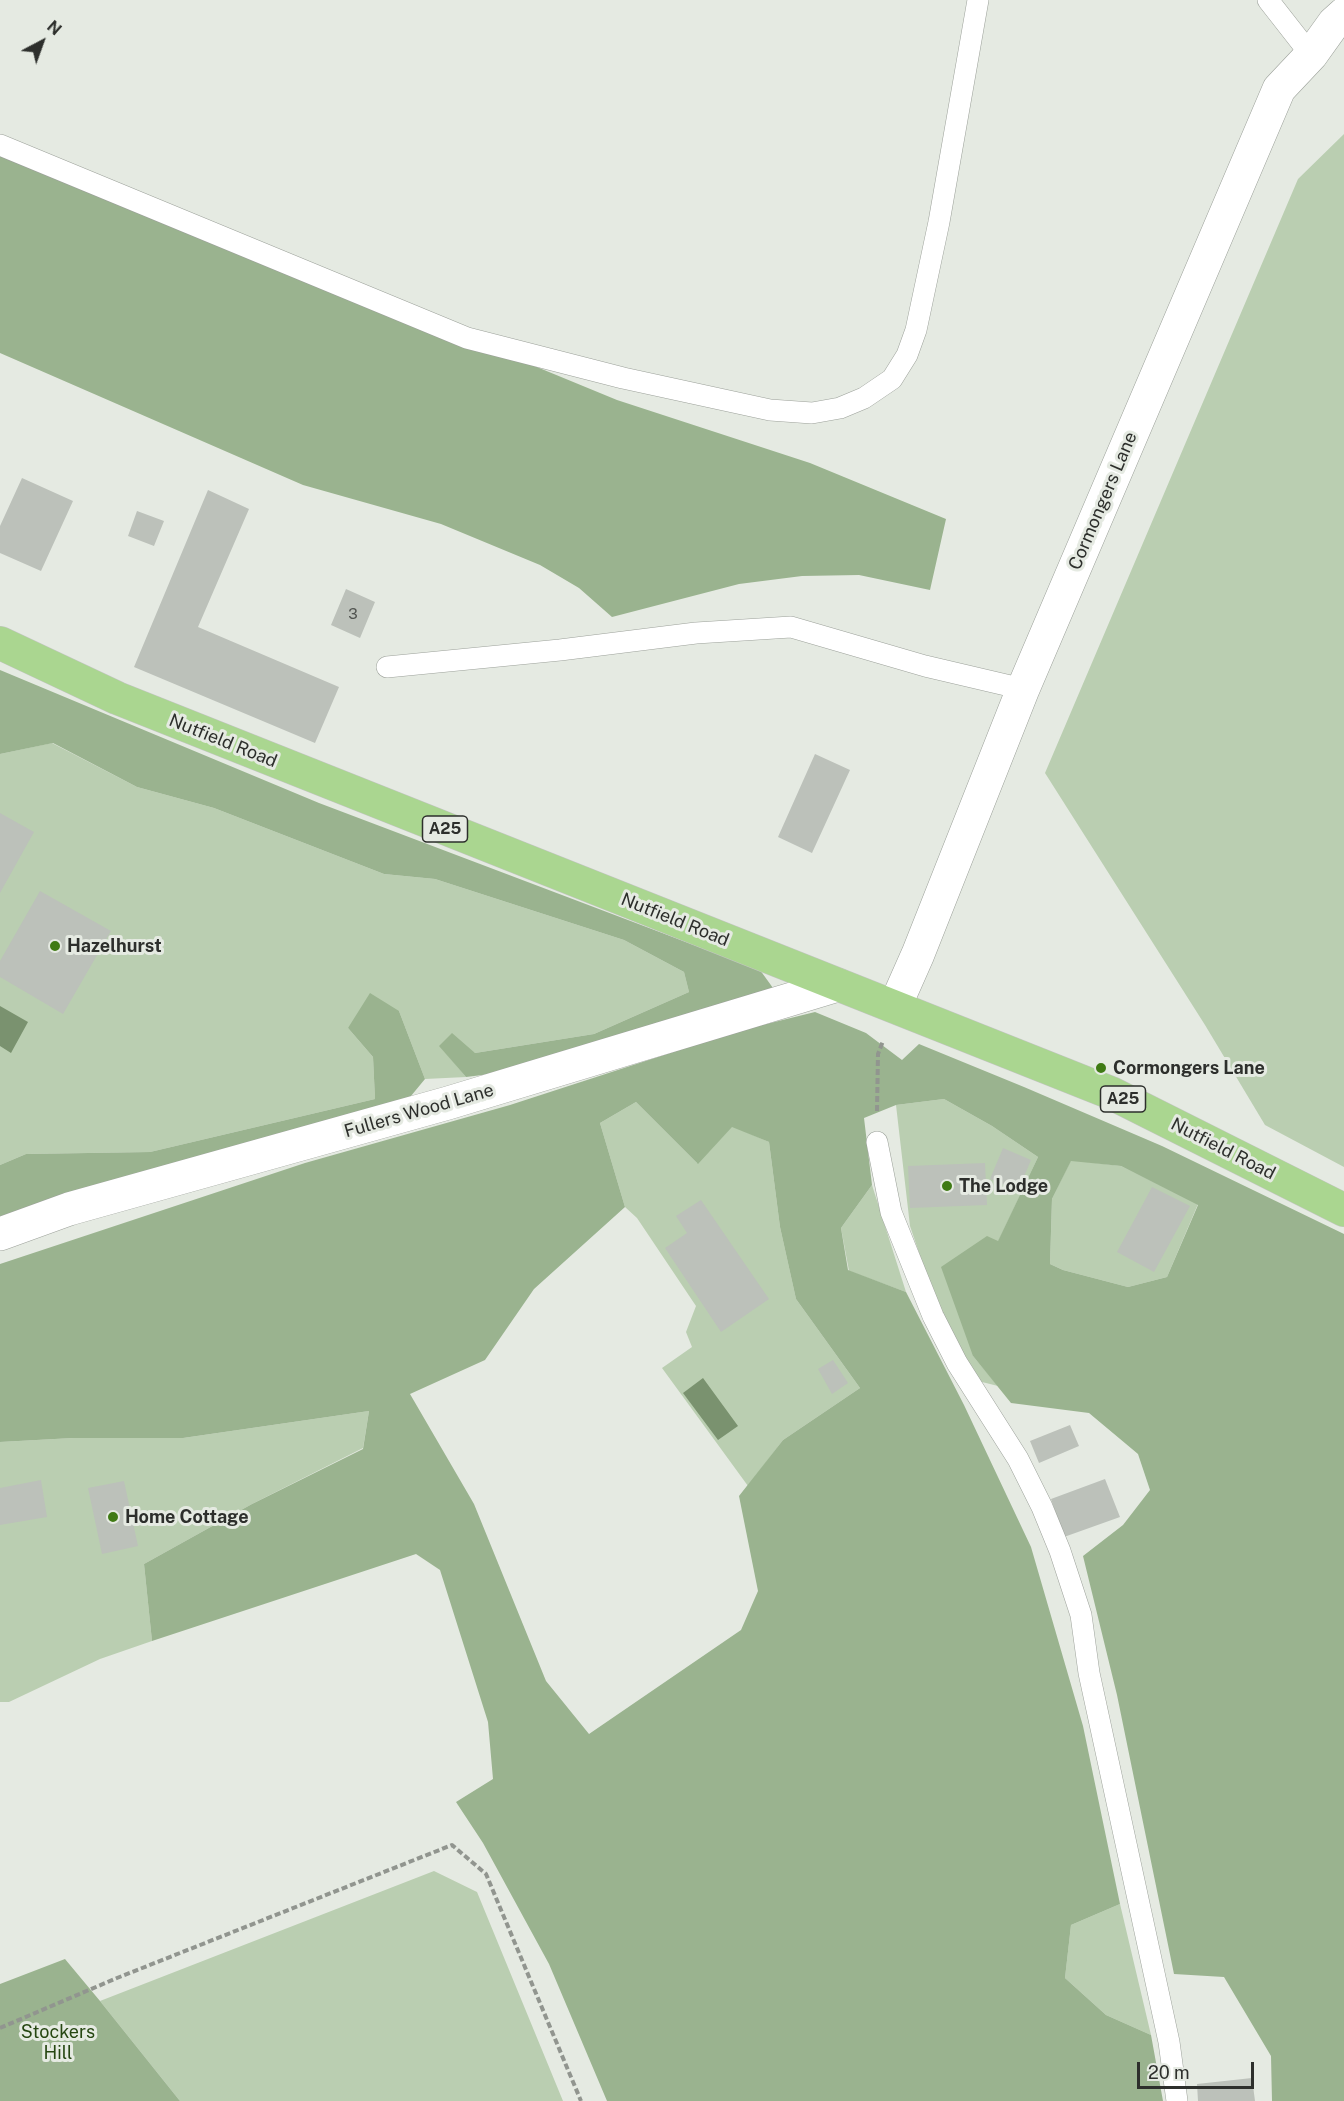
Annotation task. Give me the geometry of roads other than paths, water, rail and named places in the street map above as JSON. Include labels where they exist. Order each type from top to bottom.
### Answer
[{"type":"main road","name":"Nutfield Road","points":[[0,643],[117,698],[1111,1093],[1344,1210]]},
{"type":"street","name":"Cormongers Lane","points":[[895,1006],[918,954],[1023,689],[1279,89],[1311,55],[1334,23],[1344,14]]},
{"type":"street","name":"Fullers Wood Lane","points":[[0,1234],[69,1209],[448,1103],[838,985]]},
{"type":"lane","points":[[0,145],[467,338],[623,378],[736,403],[770,410],[812,413],[840,408],[864,398],[892,379],[907,355],[916,330],[939,222],[978,0]]},
{"type":"lane","points":[[1268,0],[1311,55]]},
{"type":"lane","points":[[387,667],[560,650],[696,633],[790,627],[925,666],[1023,689]]},
{"type":"lane","points":[[877,1142],[891,1212],[933,1316],[957,1363],[1018,1459],[1042,1507],[1060,1551],[1081,1615],[1089,1673],[1169,2042],[1177,2101]]},
{"type":"place","name":"Hazelhurst","points":[[55,946]]},
{"type":"place","name":"Cormongers Lane","points":[[1101,1068]]},
{"type":"place","name":"The Lodge","points":[[947,1186]]},
{"type":"place","name":"Home Cottage","points":[[113,1517]]},
{"type":"park label","name":"Stockers Hill","points":[[58,2042]]}]
